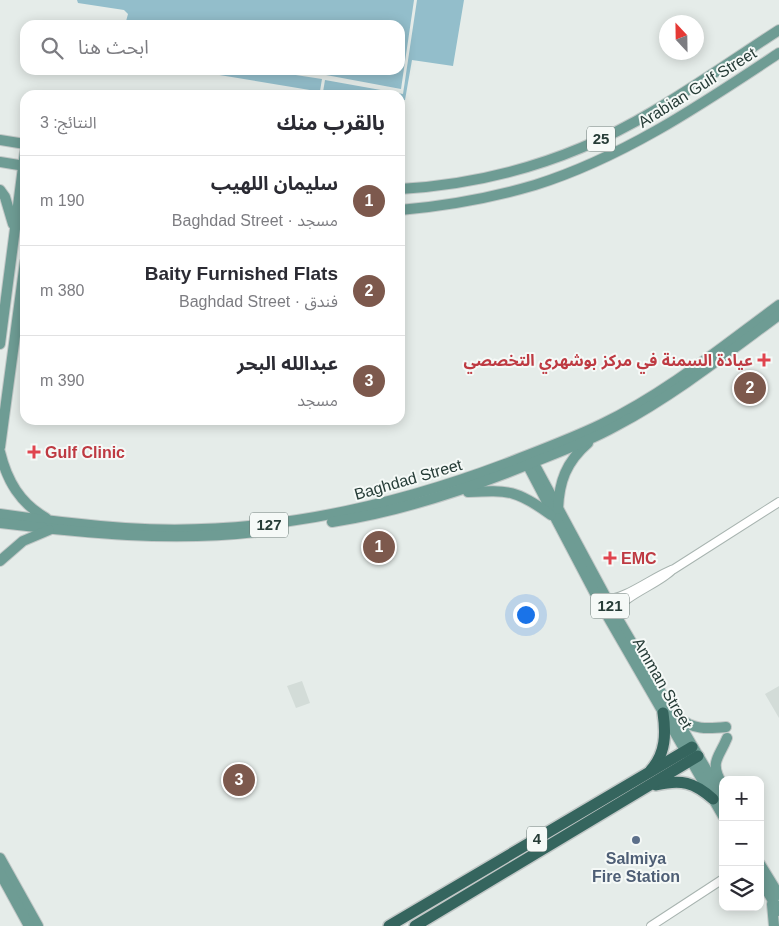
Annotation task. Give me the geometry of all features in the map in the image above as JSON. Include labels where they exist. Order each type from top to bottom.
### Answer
[{"type":"highway","points":[[649,773],[658,761],[664,746],[667,712]]},
{"type":"highway","name":"4","points":[[421,924],[603,807],[649,773],[691,754]]},
{"type":"highway","name":"4","points":[[390,926],[522,848],[647,787],[691,754]]},
{"type":"highway","points":[[647,787],[669,782],[686,782],[718,798]]},
{"type":"highway","points":[[443,910],[438,908],[439,903],[510,862],[522,848]]},
{"type":"highway","points":[[406,926],[428,913],[428,908],[422,906]]},
{"type":"main road","name":"Arabian Gulf Street","points":[[405,189],[455,184],[505,174],[554,158],[606,137],[652,113],[779,30]]},
{"type":"main road","name":"Arabian Gulf Street","points":[[405,209],[437,206],[534,185],[609,155],[675,120],[779,53]]},
{"type":"main road","points":[[609,155],[657,124],[658,117],[652,113]]},
{"type":"main road","points":[[0,140],[20,143]]},
{"type":"main road","points":[[0,162],[20,165]]},
{"type":"main road","points":[[0,190],[12,216],[14,237]]},
{"type":"main road","points":[[0,344],[20,194]]},
{"type":"main road","points":[[0,447],[20,299]]},
{"type":"main road","name":"Baghdad Street","points":[[0,514],[51,525],[129,535],[218,536],[334,522],[397,508],[454,492],[528,460],[602,424],[636,405],[699,364],[779,305]]},
{"type":"main road","name":"Baghdad Street","points":[[0,523],[182,529],[292,522],[360,510],[417,495],[594,438],[704,371],[779,315]]},
{"type":"main road","points":[[454,492],[511,492],[556,514],[560,488],[566,468],[576,454],[594,438]]},
{"type":"main road","points":[[0,452],[4,469],[16,491],[32,509],[51,525],[23,541],[0,561]]},
{"type":"main road","name":"Amman Street","points":[[528,460],[556,514],[667,712],[718,798]]},
{"type":"main road","name":"Amman Street","points":[[556,514],[615,614],[667,712]]},
{"type":"main road","points":[[667,712],[696,728],[726,727]]},
{"type":"main road","points":[[719,778],[715,764],[718,754],[728,738]]},
{"type":"main road","points":[[0,858],[38,926]]},
{"type":"main road","points":[[761,866],[775,887],[774,926]]},
{"type":"main road","points":[[0,873],[28,926]]},
{"type":"main road","points":[[764,884],[775,896],[779,911]]},
{"type":"street","points":[[606,599],[620,596],[674,569],[779,502]]},
{"type":"street","points":[[615,614],[618,606],[664,578],[674,569]]},
{"type":"street","points":[[651,926],[719,882]]},
{"type":"shaded area","points":[[302,681],[310,703],[296,708],[287,686]]},
{"type":"shaded area","points":[[779,686],[779,718],[765,694]]},
{"type":"water","points":[[77,0],[464,0],[453,66],[412,60],[405,100],[405,90],[310,90],[219,75],[405,75],[405,20],[126,20],[128,14],[124,10],[78,3]]},
{"type":"pier","points":[[414,0],[417,0],[404,90],[381,90],[325,80],[323,90],[320,90],[322,79],[296,75],[326,75],[401,89],[403,75],[405,75],[405,62]]},
{"type":"place","name":"عيادة السمنة في مركز بوشهري التخصصي","points":[[764,360]]},
{"type":"place","name":"Baity Furnished Flats","points":[[750,388]]},
{"type":"place","name":"Gulf Clinic","points":[[34,452]]},
{"type":"place","name":"سليمان اللهيب","points":[[379,547]]},
{"type":"place","name":"EMC","points":[[610,558]]},
{"type":"place","name":"عبدالله البحر","points":[[239,780]]},
{"type":"place","name":"Salmiya Fire Station","points":[[636,840]]}]
